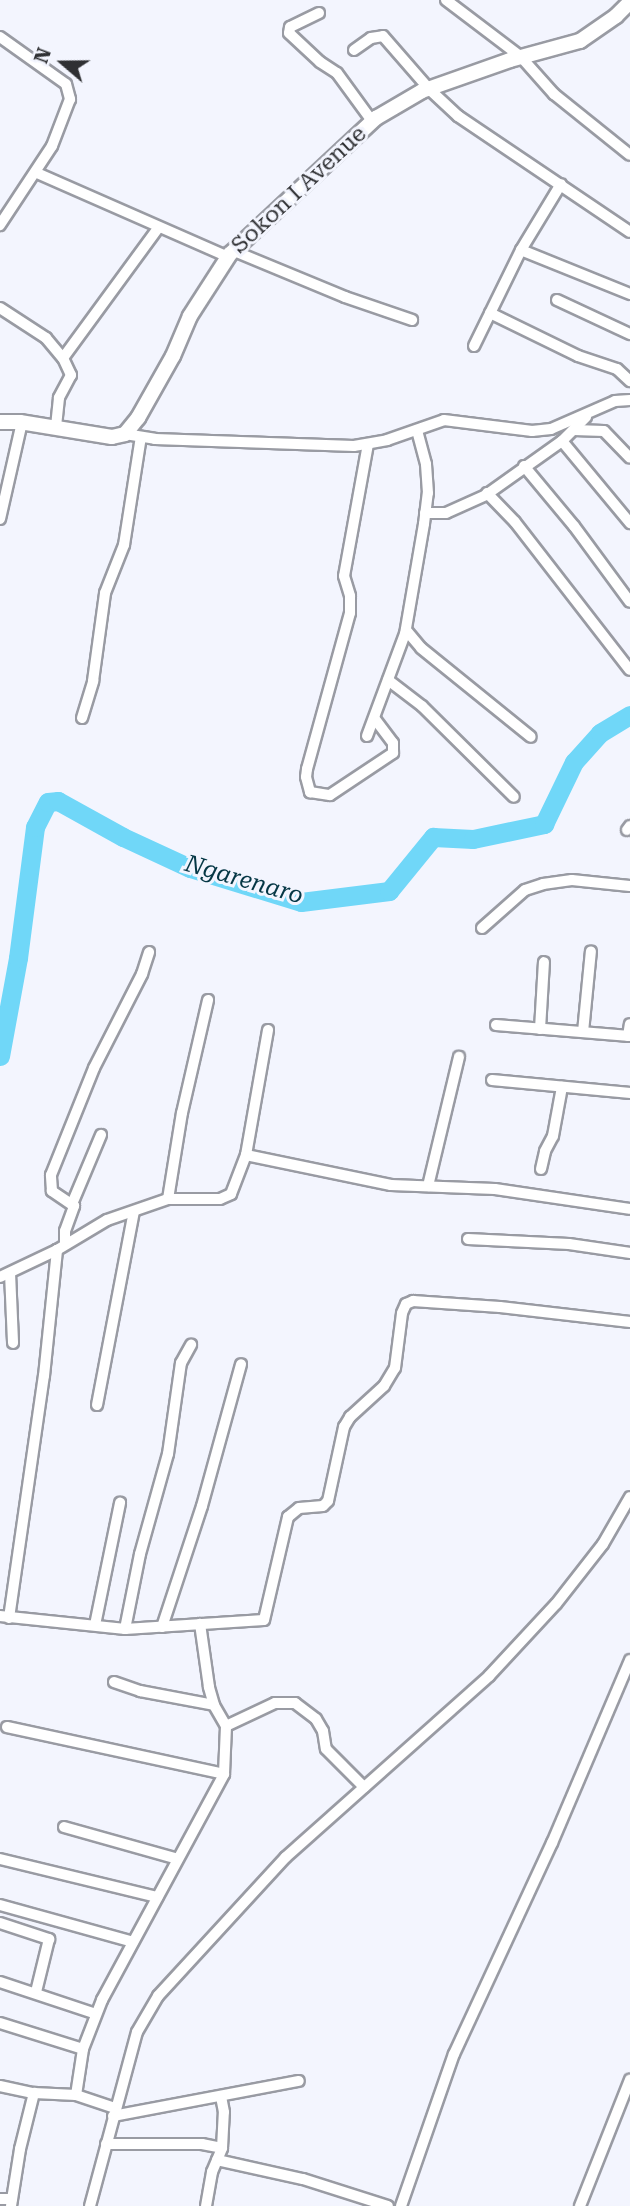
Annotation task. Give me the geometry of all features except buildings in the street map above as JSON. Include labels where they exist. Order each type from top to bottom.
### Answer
[{"type":"street","points":[[446,0],[521,57],[554,94],[630,155]]},
{"type":"street","name":"Sokon I Avenue","points":[[125,434],[138,418],[173,356],[190,316],[231,254],[254,229],[372,121],[403,101],[429,89],[521,57],[580,41],[616,16],[630,2]]},
{"type":"street","points":[[319,13],[296,23],[288,31],[320,62],[337,73],[372,121]]},
{"type":"street","points":[[354,50],[371,38],[383,36],[429,89],[458,116],[630,232]]},
{"type":"street","points":[[0,37],[66,85],[69,105],[37,173],[0,225]]},
{"type":"street","points":[[37,173],[158,228],[412,320]]},
{"type":"street","points":[[474,346],[521,250],[561,184]]},
{"type":"street","points":[[63,358],[158,228]]},
{"type":"street","points":[[521,250],[630,294]]},
{"type":"street","points":[[557,300],[630,334]]},
{"type":"street","points":[[0,309],[46,338],[63,358],[71,380],[59,398],[56,428]]},
{"type":"street","points":[[490,313],[578,356],[617,369],[630,381]]},
{"type":"street","points":[[0,422],[22,422],[112,437],[125,434],[141,437],[368,444],[444,421],[457,420],[532,432],[567,424],[615,401],[630,400]]},
{"type":"street","points":[[425,513],[446,513],[487,494],[562,441],[591,411]]},
{"type":"street","points":[[0,519],[22,422]]},
{"type":"street","points":[[367,736],[406,630],[425,513],[426,464],[417,430]]},
{"type":"street","points":[[574,430],[604,431],[630,458]]},
{"type":"street","points":[[82,718],[93,681],[105,593],[124,545],[141,437]]},
{"type":"street","points":[[562,441],[630,523]]},
{"type":"street","points":[[368,444],[344,576],[350,596],[350,613],[307,769],[306,778],[310,792],[330,795],[393,753],[393,743],[374,718]]},
{"type":"street","points":[[524,466],[630,602]]},
{"type":"street","points":[[487,494],[515,522],[630,670]]},
{"type":"street","points":[[406,630],[421,648],[531,737]]},
{"type":"street","points":[[388,680],[422,706],[514,797]]},
{"type":"street","points":[[482,928],[525,890],[543,884],[572,880],[630,886]]},
{"type":"street","points":[[583,1032],[591,951]]},
{"type":"street","points":[[72,1204],[52,1191],[51,1175],[94,1068],[142,974],[149,952]]},
{"type":"street","points":[[540,1029],[544,962]]},
{"type":"street","points":[[168,1199],[182,1113],[208,1000]]},
{"type":"street","points":[[496,1025],[629,1036],[630,1024]]},
{"type":"street","points":[[0,1277],[61,1247],[86,1230],[168,1199],[227,1198],[246,1155],[268,1030]]},
{"type":"street","points":[[428,1186],[459,1057]]},
{"type":"street","points":[[492,1080],[630,1093]]},
{"type":"street","points":[[541,1168],[545,1151],[553,1136],[562,1087]]},
{"type":"street","points":[[101,1135],[72,1204],[61,1247],[44,1376],[4,1617],[125,1629],[258,1621],[267,1617],[288,1517],[299,1508],[323,1506],[328,1501],[344,1427],[350,1417],[384,1386],[395,1368],[402,1313],[407,1304],[413,1301],[500,1307],[630,1322]]},
{"type":"street","points":[[246,1155],[391,1185],[495,1189],[630,1209]]},
{"type":"street","points":[[97,1405],[134,1211]]},
{"type":"street","points":[[468,1239],[569,1244],[630,1253]]},
{"type":"street","points":[[10,1273],[13,1343]]},
{"type":"street","points":[[125,1629],[140,1554],[168,1454],[181,1363],[191,1345]]},
{"type":"street","points":[[162,1627],[202,1506],[242,1364]]},
{"type":"street","points":[[90,2206],[136,2032],[158,1996],[286,1857],[489,1676],[556,1604],[603,1544],[630,1497]]},
{"type":"street","points":[[95,1625],[120,1503]]},
{"type":"street","points":[[76,2095],[83,2049],[96,2014],[225,1774],[226,1726],[214,1705],[200,1624]]},
{"type":"street","points":[[401,2206],[454,2054],[552,1843],[630,1660]]},
{"type":"street","points":[[114,1682],[140,1691],[214,1705]]},
{"type":"street","points":[[226,1726],[275,1703],[295,1703],[322,1726],[326,1749],[364,1787]]},
{"type":"street","points":[[8,1727],[225,1774]]},
{"type":"street","points":[[64,1827],[178,1859]]},
{"type":"street","points":[[0,1859],[157,1897]]},
{"type":"street","points":[[0,1906],[133,1942]]},
{"type":"street","points":[[0,1923],[49,1939],[36,1992]]},
{"type":"street","points":[[0,1982],[96,2014]]},
{"type":"street","points":[[0,2023],[83,2049]]},
{"type":"street","points":[[580,2206],[630,2080]]},
{"type":"street","points":[[0,2086],[34,2093],[76,2095],[114,2112],[299,2081]]},
{"type":"street","points":[[0,2199],[12,2202],[20,2149],[34,2093]]},
{"type":"street","points":[[206,2206],[222,2148],[224,2112],[220,2096]]},
{"type":"street","points":[[106,2144],[202,2144],[222,2148]]},
{"type":"street","points":[[217,2161],[303,2179],[388,2206]]},
{"type":"waterway","name":"Ngarenaro","points":[[0,1056],[18,958],[35,827],[48,802],[58,801],[123,837],[190,868],[301,902],[389,891],[433,837],[473,839],[544,824],[574,762],[600,733],[630,715]]}]
